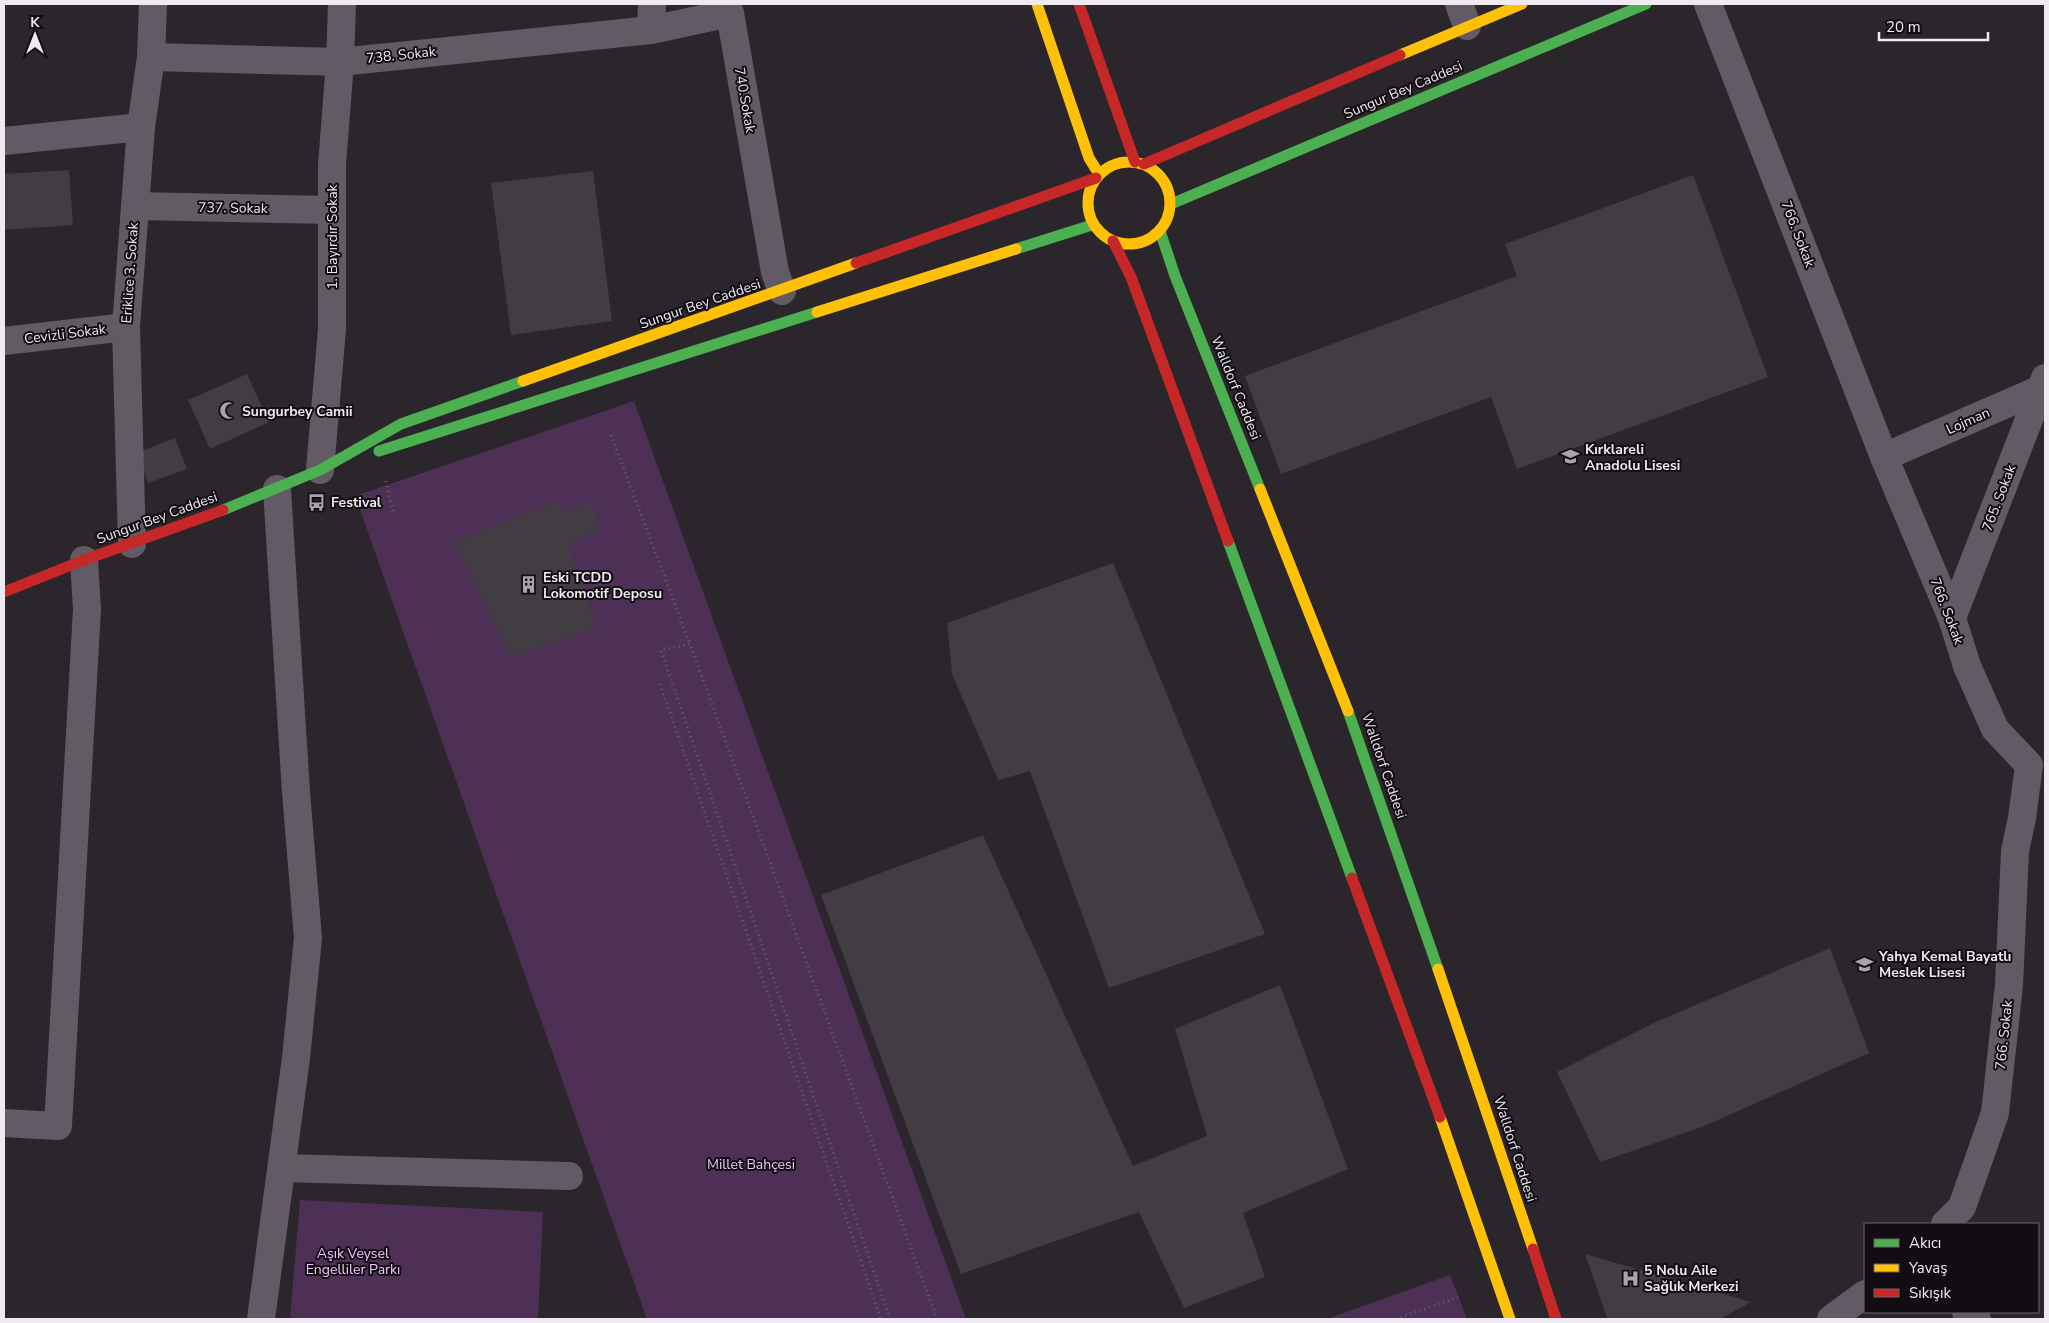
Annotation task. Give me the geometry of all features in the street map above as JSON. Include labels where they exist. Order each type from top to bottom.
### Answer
[{"type":"main road","points":[[1038,4],[1089,158],[1097,176]]},
{"type":"main road","points":[[1080,4],[1140,163]]},
{"type":"main road","points":[[1140,163],[1463,15],[1522,4]]},
{"type":"main road","name":"Sungur Bey Caddesi","points":[[1171,204],[1646,4]]},
{"type":"main road","points":[[1124,162],[1140,163],[1157,172],[1165,181],[1170,192],[1170,214],[1160,231],[1150,239],[1138,244],[1125,244],[1102,234],[1092,226],[1087,201],[1090,189],[1097,176],[1113,165],[1124,162]]},
{"type":"main road","name":"Sungur Bey Caddesi","points":[[4,592],[84,560],[132,544],[277,489],[320,470],[401,424],[782,290],[1097,176]]},
{"type":"main road","name":"Sungur Bey Caddesi","points":[[320,470],[1092,226]]},
{"type":"main road","name":"Walldorf Caddesi","points":[[1160,231],[1175,276],[1351,717],[1556,1319]]},
{"type":"main road","points":[[1113,240],[1131,277],[1333,826],[1432,1096],[1510,1319]]},
{"type":"street","name":"Eriklice 3. Sokak","points":[[132,544],[126,327],[140,127],[151,57],[153,4]]},
{"type":"street","name":"1. Bayırdır Sokak","points":[[320,470],[332,329],[332,165],[340,62],[342,4]]},
{"type":"street","name":"766. Sokak","points":[[1708,4],[1884,457],[1952,618],[1966,666],[1994,729],[2037,768],[2022,818],[2015,852],[2009,985],[1995,1113],[1962,1207],[1946,1223]]},
{"type":"street","name":"740.Sokak","points":[[651,17],[730,13],[775,272],[782,290]]},
{"type":"street","name":"738. Sokak","points":[[151,57],[340,62],[651,17]]},
{"type":"street","points":[[4,140],[140,127]]},
{"type":"street","name":"737. Sokak","points":[[135,206],[332,210]]},
{"type":"street","name":"Cevizli Sokak","points":[[4,341],[126,327]]},
{"type":"street","name":"Lojman","points":[[1884,457],[2044,389]]},
{"type":"street","name":"765. Sokak","points":[[1952,618],[2044,389]]},
{"type":"street","points":[[261,1319],[296,1058],[308,938],[296,792],[277,489]]},
{"type":"street","points":[[4,1123],[58,1126],[87,609],[84,560]]},
{"type":"street","points":[[282,1168],[569,1176]]},
{"type":"street","points":[[1831,1319],[1864,1295]]},
{"type":"path","points":[[611,434],[690,644],[937,1319]]},
{"type":"path","points":[[690,644],[661,650],[890,1319]]},
{"type":"path","points":[[660,684],[882,1319]]},
{"type":"path","points":[[1396,1319],[1458,1297]]},
{"type":"green space","name":"Millet Bahçesi","points":[[634,401],[966,1319],[647,1319],[355,496]]},
{"type":"green space","name":"Aşık Veysel Engelliler Parkı","points":[[300,1200],[543,1212],[538,1319],[290,1319]]},
{"type":"green space","points":[[1450,1275],[1467,1319],[1327,1319]]},
{"type":"building","points":[[69,170],[73,225],[4,230],[4,174]]},
{"type":"building","points":[[593,171],[612,321],[511,335],[491,183]]},
{"type":"building","points":[[1693,175],[1768,377],[1517,469],[1491,397],[1281,474],[1245,376],[1517,276],[1505,244]]},
{"type":"building","name":"Sungurbey Camii","points":[[247,374],[269,422],[210,449],[188,400]]},
{"type":"building","points":[[175,438],[187,469],[148,483],[137,453]]},
{"type":"building","name":"Eski TCDD Lokomotif Deposu","points":[[561,500],[563,512],[592,503],[601,530],[567,543],[597,627],[511,657],[454,542]]},
{"type":"building","points":[[1113,563],[1265,934],[1109,988],[1030,771],[998,780],[952,674],[947,623]]},
{"type":"building","points":[[983,835],[1133,1166],[1207,1136],[1175,1029],[1280,985],[1348,1169],[1243,1213],[1265,1277],[1184,1308],[1139,1212],[961,1274],[821,895]]},
{"type":"building","points":[[1830,948],[1869,1053],[1702,1127],[1600,1162],[1557,1072],[1658,1021]]},
{"type":"building","name":"5 Nolu Aile Sağlık Merkezi","points":[[1585,1254],[1751,1302],[1720,1319],[1607,1318]]},
{"type":"traffic: fast","points":[[1171,204],[1646,4]]},
{"type":"traffic: fast","points":[[1016,249],[1092,225]]},
{"type":"traffic: fast","points":[[1160,231],[1175,276],[1260,489]]},
{"type":"traffic: fast","points":[[379,451],[817,312]]},
{"type":"traffic: fast","points":[[223,510],[320,470],[401,424],[523,381]]},
{"type":"traffic: fast","points":[[1228,541],[1352,878]]},
{"type":"traffic: fast","points":[[1348,711],[1438,969]]},
{"type":"traffic: slow","points":[[1037,4],[1089,158],[1099,174]]},
{"type":"traffic: slow","points":[[1400,55],[1522,4]]},
{"type":"traffic: slow","points":[[1121,162],[1137,162],[1152,169],[1163,180],[1170,195],[1170,203],[1167,219],[1158,232],[1137,244],[1121,244],[1106,237],[1095,226],[1088,211],[1088,195],[1095,180],[1106,169],[1121,162]]},
{"type":"traffic: slow","points":[[817,312],[1016,249]]},
{"type":"traffic: slow","points":[[523,381],[856,263]]},
{"type":"traffic: slow","points":[[1260,489],[1348,711]]},
{"type":"traffic: slow","points":[[1438,969],[1533,1249]]},
{"type":"traffic: slow","points":[[1440,1117],[1510,1319]]},
{"type":"traffic: jam","points":[[1079,4],[1135,162]]},
{"type":"traffic: jam","points":[[1144,164],[1400,55]]},
{"type":"traffic: jam","points":[[856,263],[1096,178]]},
{"type":"traffic: jam","points":[[1113,241],[1131,277],[1228,541]]},
{"type":"traffic: jam","points":[[4,592],[84,560],[223,510]]},
{"type":"traffic: jam","points":[[1352,878],[1440,1117]]},
{"type":"traffic: jam","points":[[1533,1249],[1556,1319]]},
{"type":"place","name":"Sungurbey Camii","points":[[228,411]]},
{"type":"place","name":"Kırklareli Anadolu Lisesi","points":[[1571,457]]},
{"type":"place","name":"Festival","points":[[317,502]]},
{"type":"place","name":"Eski TCDD Lokomotif Deposu","points":[[529,585]]},
{"type":"place","name":"Yahya Kemal Bayatlı Meslek Lisesi","points":[[1865,964]]},
{"type":"place","name":"5 Nolu Aile Sağlık Merkezi","points":[[1630,1278]]}]
